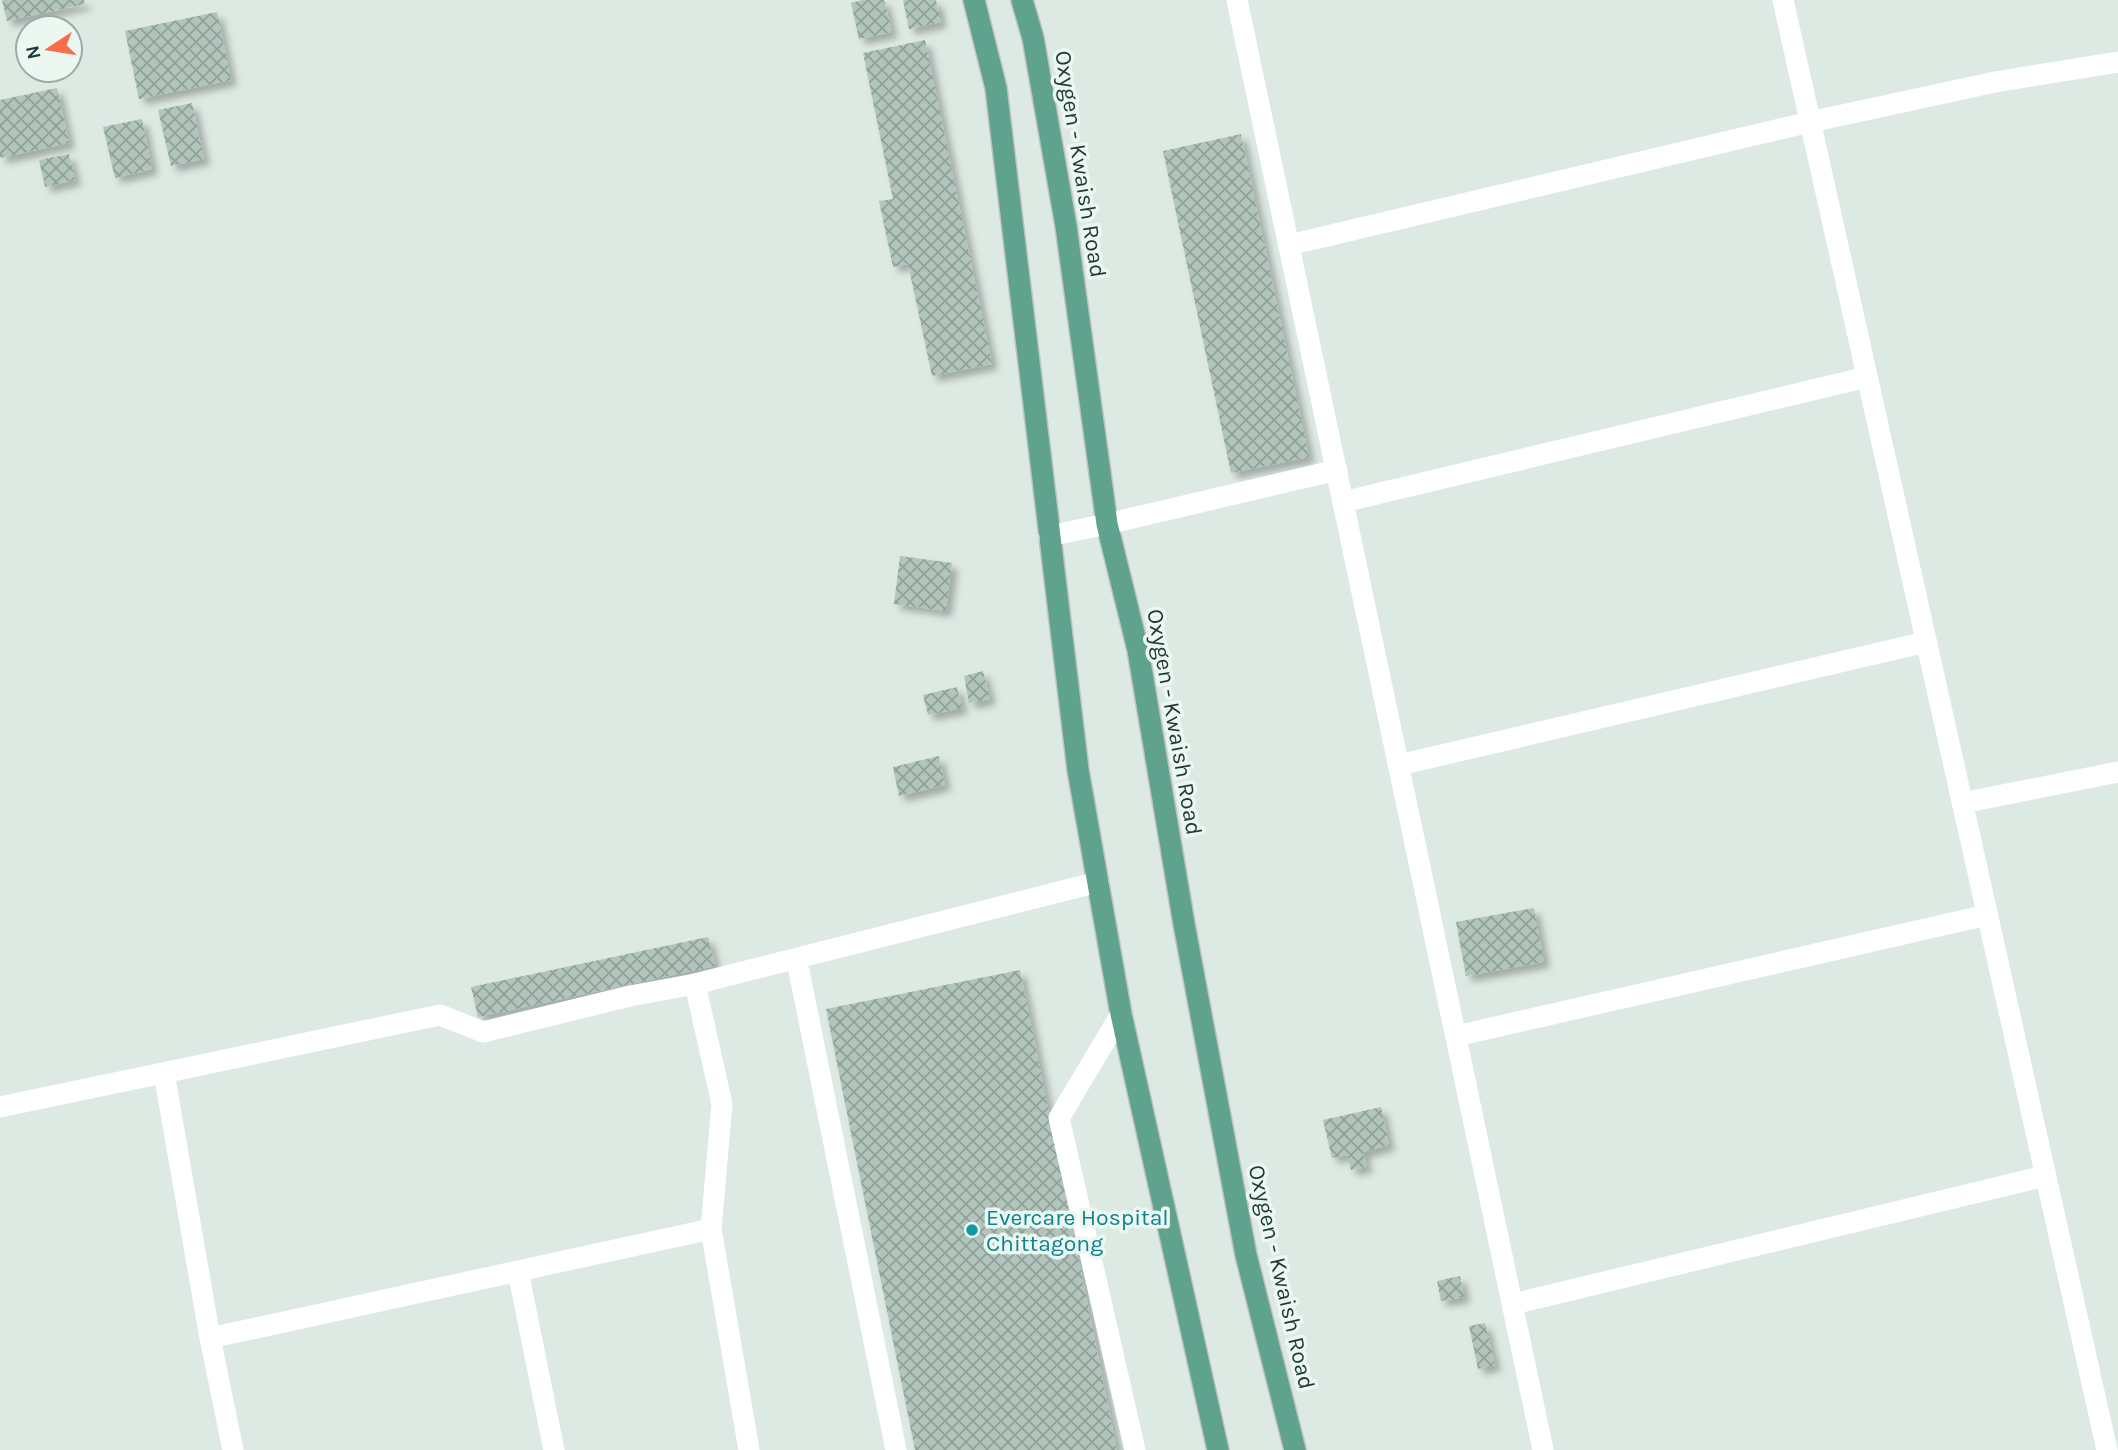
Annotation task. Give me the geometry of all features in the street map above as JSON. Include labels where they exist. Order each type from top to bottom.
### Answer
[{"type":"main road","points":[[975,0],[996,88],[1079,770],[1121,1014],[1218,1450]]},
{"type":"main road","name":"Oxygen - Kwaish Road","points":[[1022,0],[1033,38],[1066,226],[1107,524],[1138,650],[1184,924],[1246,1255],[1296,1450]]},
{"type":"street","points":[[1237,0],[1543,1450]]},
{"type":"street","points":[[1783,0],[2107,1450]]},
{"type":"street","points":[[1289,245],[1810,122],[1994,82],[2118,62]]},
{"type":"street","points":[[1343,502],[1867,377]]},
{"type":"street","points":[[1049,536],[1337,470]]},
{"type":"street","points":[[1399,765],[1926,642]]},
{"type":"street","points":[[1962,803],[2118,772]]},
{"type":"street","points":[[0,1107],[440,1016],[483,1032],[630,996],[695,984],[1098,882]]},
{"type":"street","points":[[1456,1036],[1987,915]]},
{"type":"street","points":[[799,971],[896,1450]]},
{"type":"street","points":[[695,984],[722,1104],[711,1229],[749,1450]]},
{"type":"street","points":[[1121,1014],[1059,1118],[1135,1450]]},
{"type":"street","points":[[164,1073],[210,1338],[233,1450]]},
{"type":"street","points":[[1513,1304],[2045,1176]]},
{"type":"street","points":[[210,1338],[711,1229]]},
{"type":"street","points":[[517,1271],[554,1450]]},
{"type":"building","points":[[2,0],[84,0],[85,4],[39,14],[14,14],[14,19],[7,21]]},
{"type":"building","points":[[884,0],[892,32],[859,39],[851,3]]},
{"type":"building","points":[[903,0],[936,0],[941,22],[909,29]]},
{"type":"building","points":[[217,12],[231,80],[139,99],[125,31]]},
{"type":"building","points":[[925,40],[992,364],[932,376],[908,264],[893,267],[879,201],[893,199],[863,53]]},
{"type":"building","points":[[57,88],[69,143],[0,158],[0,100]]},
{"type":"building","points":[[192,103],[204,159],[171,166],[158,110]]},
{"type":"building","points":[[142,119],[152,169],[115,178],[103,127]]},
{"type":"building","points":[[1241,134],[1309,457],[1231,473],[1163,151]]},
{"type":"building","points":[[69,154],[75,180],[45,187],[39,160]]},
{"type":"building","points":[[900,556],[952,563],[946,611],[894,604]]},
{"type":"building","points":[[983,671],[990,699],[969,703],[964,676]]},
{"type":"building","points":[[957,687],[962,708],[928,715],[923,695]]},
{"type":"building","points":[[939,756],[945,785],[899,796],[893,767]]},
{"type":"building","points":[[1534,908],[1544,962],[1466,976],[1456,922]]},
{"type":"building","points":[[708,937],[715,966],[478,1017],[471,987]]},
{"type":"building","name":"Evercare Hospital Chittagong","points":[[1020,970],[1117,1450],[915,1450],[826,1009]]},
{"type":"building","points":[[1381,1107],[1389,1145],[1363,1152],[1367,1167],[1351,1170],[1347,1155],[1332,1158],[1323,1120]]},
{"type":"building","points":[[1460,1276],[1464,1297],[1441,1301],[1437,1281]]},
{"type":"building","points":[[1485,1323],[1495,1365],[1478,1369],[1469,1326]]},
{"type":"place","name":"Evercare Hospital Chittagong","points":[[972,1230]]}]
